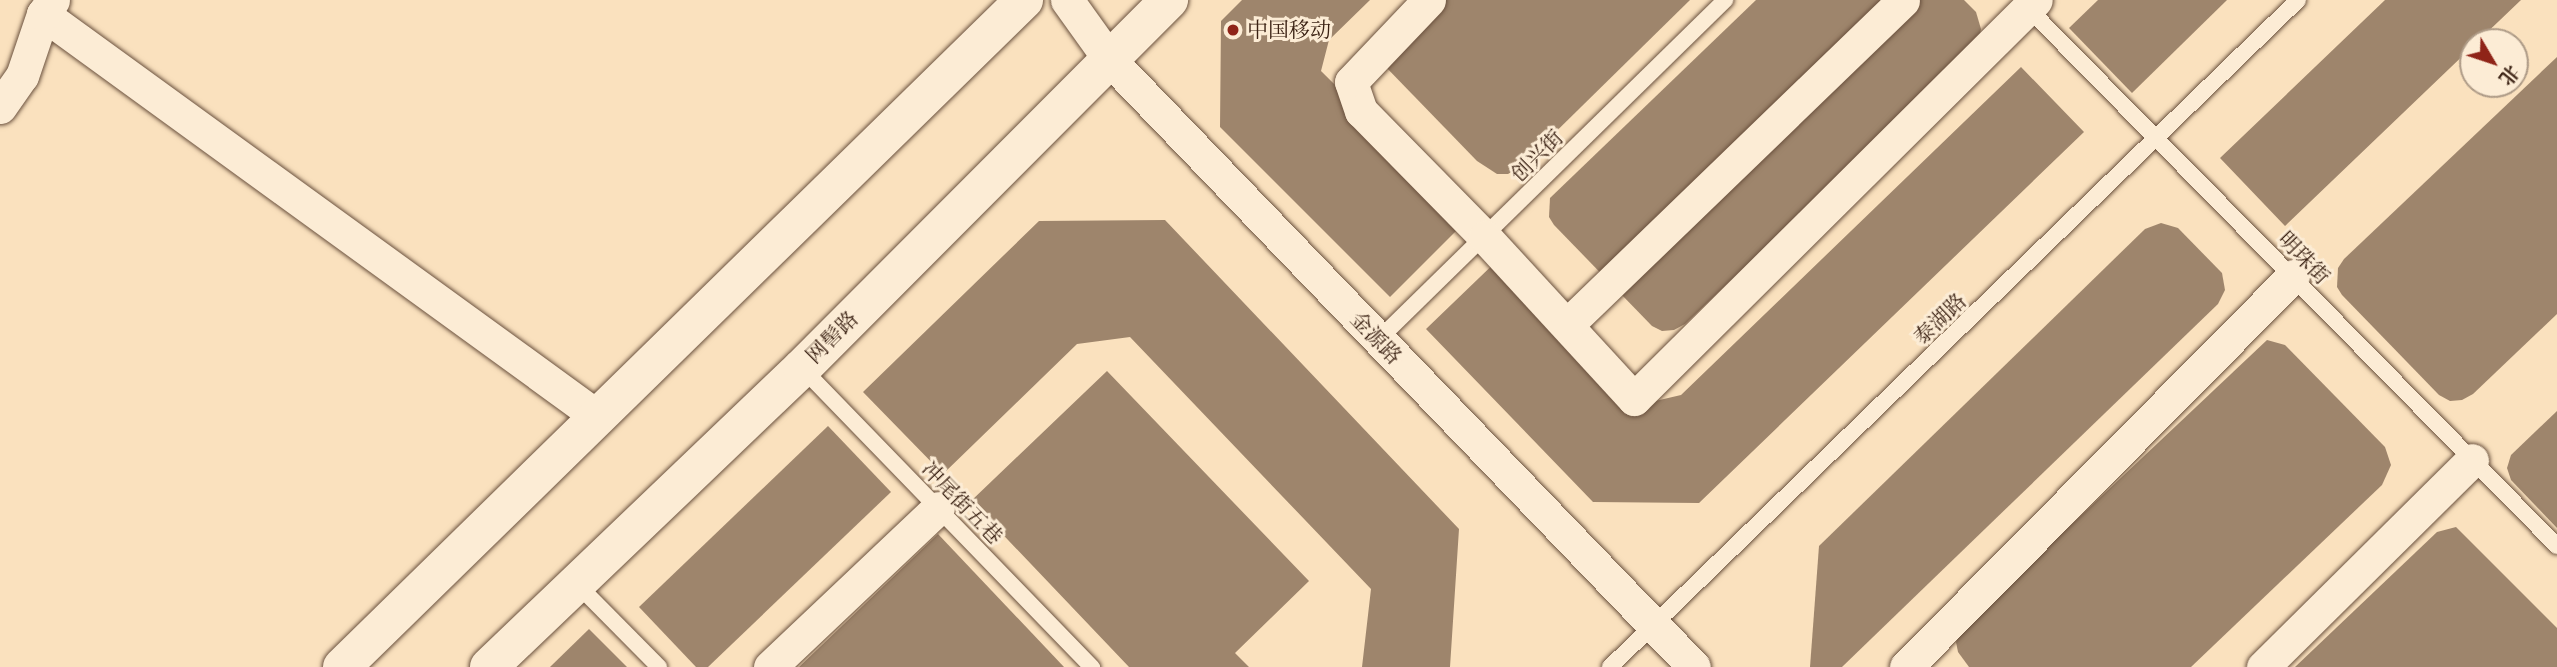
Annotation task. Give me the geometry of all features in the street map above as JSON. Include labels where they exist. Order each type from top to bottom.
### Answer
[{"type":"main road","points":[[342,667],[1024,0]]},
{"type":"main road","name":"网髻路","points":[[489,667],[802,368],[1169,0]]},
{"type":"street","name":"金源路","points":[[1067,0],[1110,60],[1694,667]]},
{"type":"street","points":[[1429,0],[1351,82],[1361,111],[1485,237],[1634,399],[2028,3]]},
{"type":"street","points":[[1567,326],[1903,0]]},
{"type":"street","points":[[0,107],[22,76],[48,7],[598,417]]},
{"type":"street","points":[[1906,667],[2293,276]]},
{"type":"street","points":[[2263,667],[2472,460]]},
{"type":"street","points":[[770,667],[938,508]]},
{"type":"lane","name":"创兴街","points":[[1378,340],[1725,0]]},
{"type":"lane","name":"泰湖路","points":[[1610,667],[2298,0]]},
{"type":"lane","name":"明珠街","points":[[2028,3],[2557,546]]},
{"type":"lane","name":"冲尾街五巷","points":[[802,368],[1093,667]]},
{"type":"lane","points":[[576,583],[659,667]]},
{"type":"building","points":[[1242,0],[1370,0],[1329,40],[1321,71],[1469,218],[1390,297],[1220,127],[1221,21]]},
{"type":"building","points":[[1423,0],[1690,0],[1520,167],[1508,174],[1497,174],[1477,161],[1381,62]]},
{"type":"building","points":[[1756,0],[1964,0],[1976,12],[1981,29],[1973,50],[1685,324],[1674,330],[1662,331],[1652,326],[1554,225],[1549,217],[1550,198]]},
{"type":"building","points":[[2098,0],[2227,0],[2132,93],[2069,28]]},
{"type":"building","points":[[2385,0],[2521,0],[2492,28],[2459,28],[2459,59],[2285,226],[2220,158]]},
{"type":"building","points":[[2557,57],[2557,314],[2473,394],[2462,400],[2450,401],[2439,395],[2342,295],[2337,287],[2338,268],[2344,259],[2514,98],[2529,98],[2529,84]]},
{"type":"building","points":[[2021,67],[2084,132],[1699,503],[1593,502],[1426,329],[1506,252],[1651,402],[1681,395]]},
{"type":"building","points":[[1165,220],[1459,529],[1450,667],[1362,667],[1371,589],[1130,337],[1077,344],[943,474],[863,392],[1039,221]]},
{"type":"building","points":[[2161,223],[2178,228],[2222,273],[2225,290],[2218,304],[1842,667],[1810,667],[1819,546],[2145,229]]},
{"type":"building","points":[[2267,340],[2285,345],[2385,447],[2391,465],[2382,485],[2191,667],[1969,667],[1958,652],[1956,642],[1965,625]]},
{"type":"building","points":[[1107,371],[1309,581],[1235,653],[1249,667],[1129,667],[971,501]]},
{"type":"building","points":[[2557,411],[2557,528],[2511,480],[2507,468],[2511,455]]},
{"type":"building","points":[[828,426],[891,492],[708,667],[696,667],[639,607]]},
{"type":"building","points":[[2456,527],[2557,628],[2557,667],[2295,667],[2437,532]]},
{"type":"building","points":[[938,534],[1064,667],[799,667]]},
{"type":"building","points":[[589,629],[627,667],[550,667]]},
{"type":"place","name":"中国移动","points":[[1233,30]]}]
